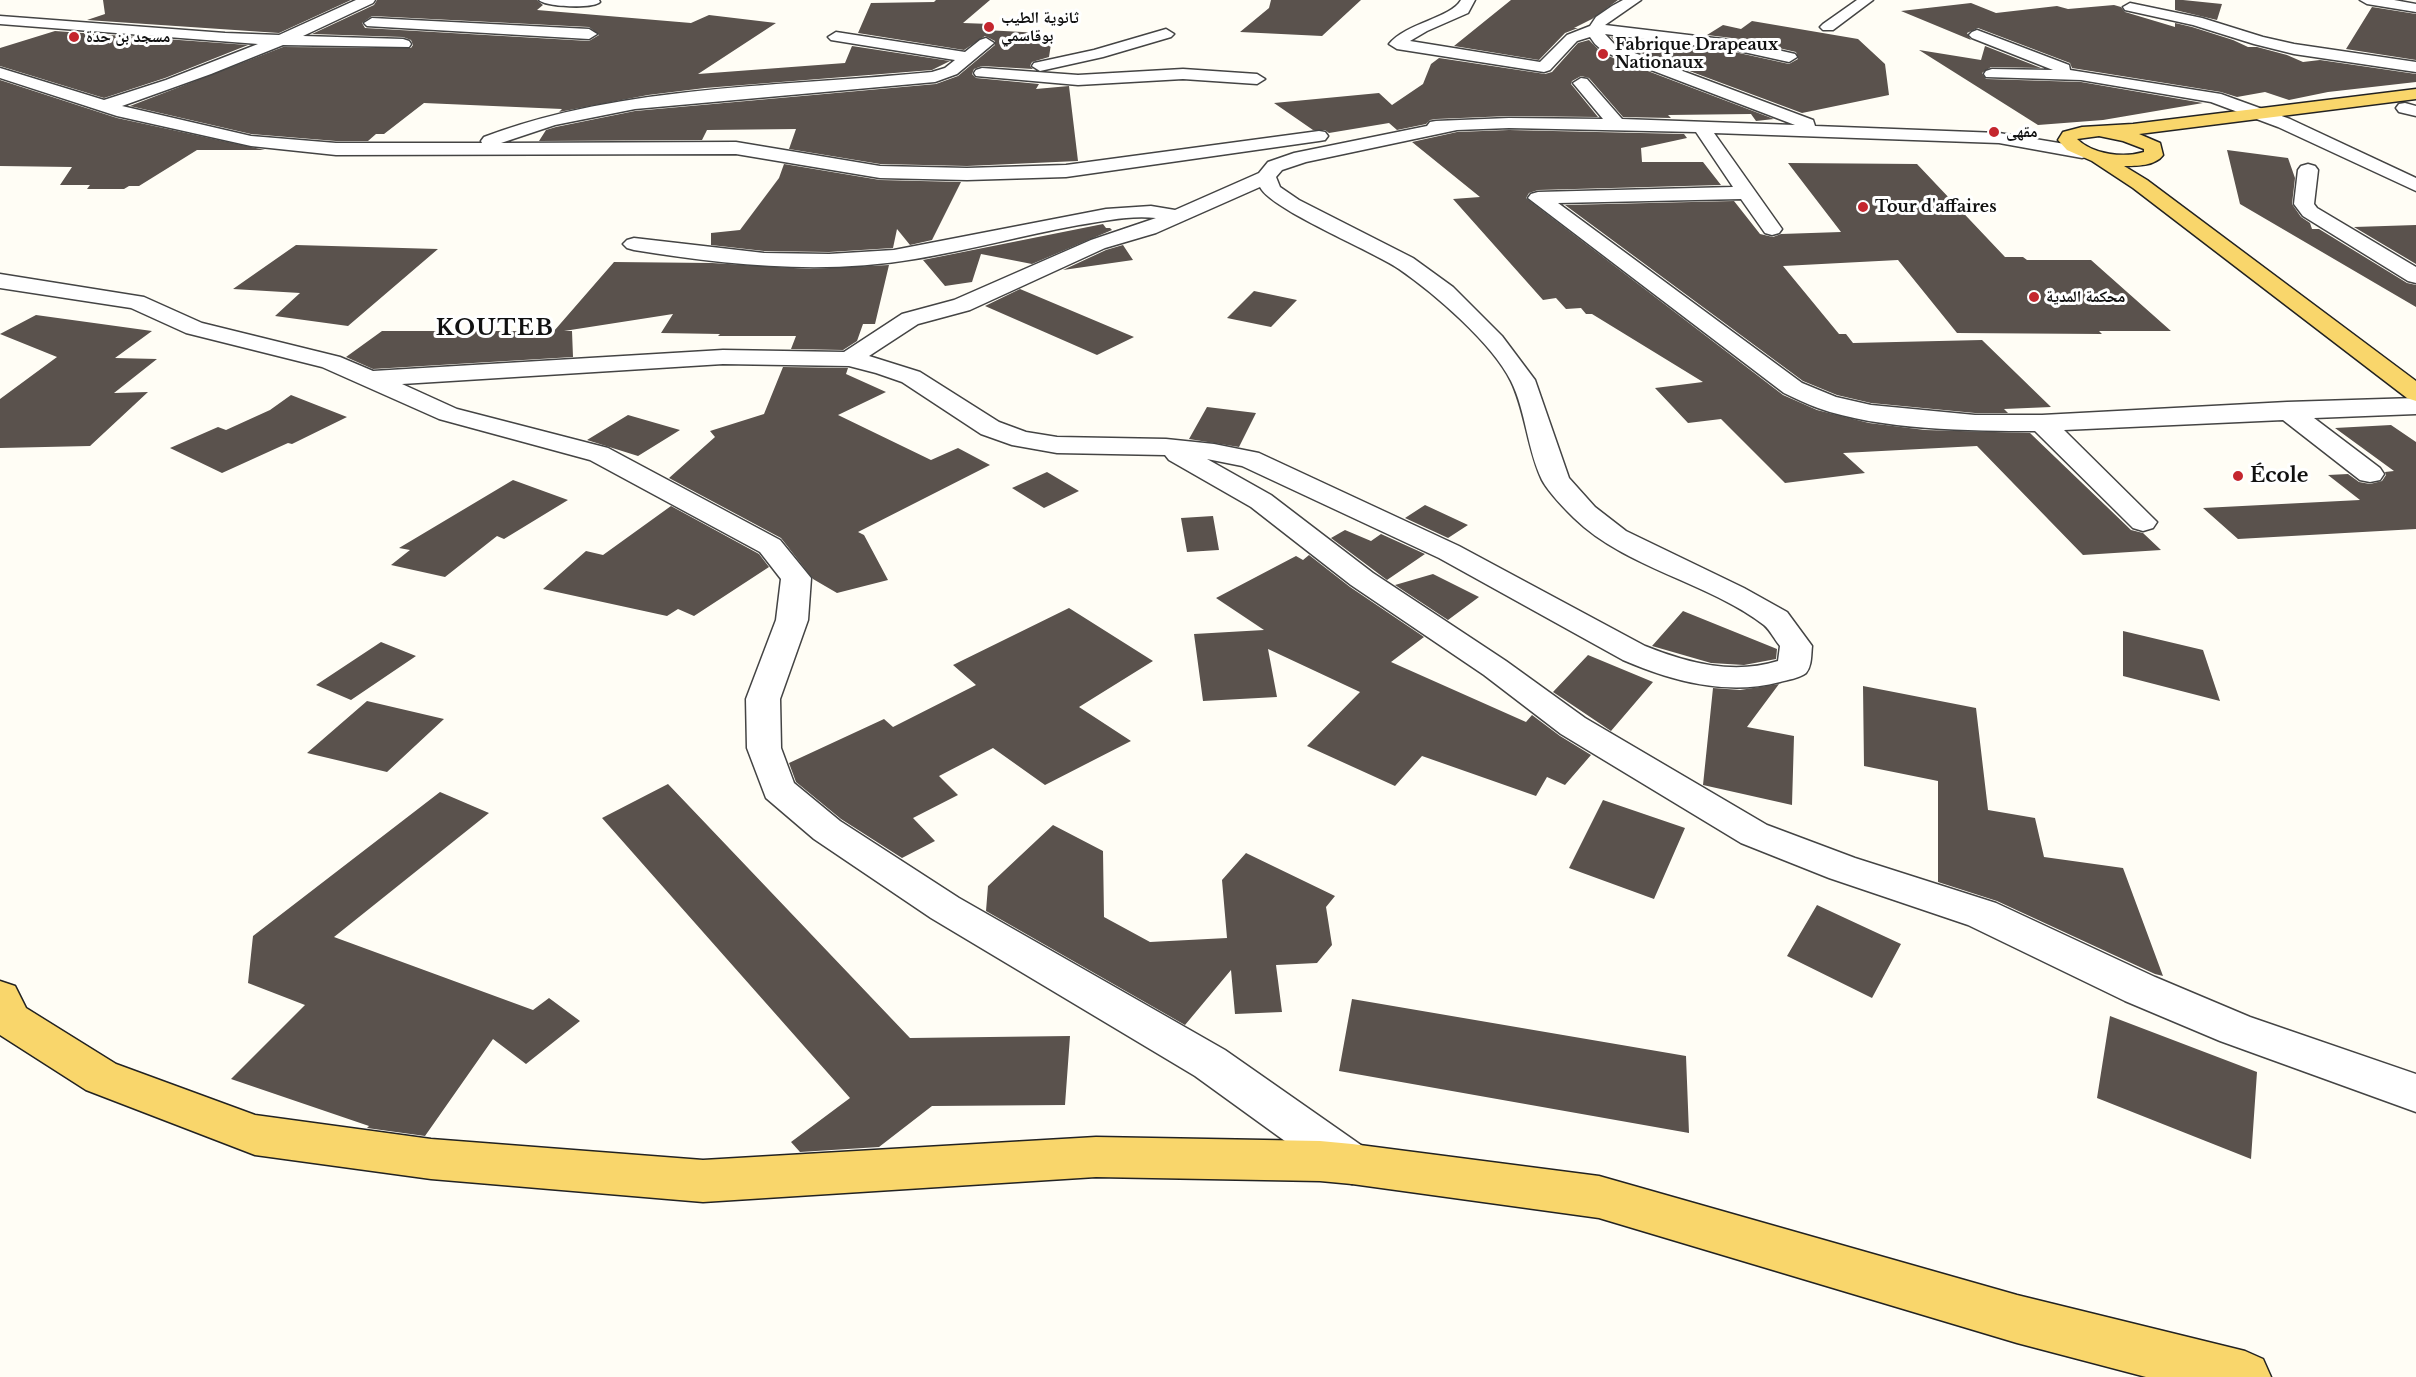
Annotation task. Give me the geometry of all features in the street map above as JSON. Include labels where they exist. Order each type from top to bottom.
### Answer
[{"type":"main road","points":[[2412,386],[2140,184],[2068,144],[2067,140],[2068,136],[2074,134],[2260,114],[2413,105]]},
{"type":"main road","points":[[2088,154],[2131,160],[2200,131],[2284,123],[2413,105]]},
{"type":"main road","points":[[2103,132],[2138,139],[2151,152]]},
{"type":"main road","points":[[2151,152],[2144,164],[2152,175],[2166,187],[2397,353]]},
{"type":"main road","points":[[0,998],[11,1020],[101,1077],[255,1136],[431,1159],[703,1181],[1096,1156],[1320,1161],[1352,1164],[1599,1197],[2017,1319],[2245,1377]]},
{"type":"street","points":[[104,106],[180,82],[288,39],[368,0]]},
{"type":"street","points":[[546,0],[593,2]]},
{"type":"street","points":[[1468,0],[1463,10],[1434,20],[1413,31],[1397,44],[1544,67],[1572,38],[1597,29],[1739,46],[1789,57]]},
{"type":"street","points":[[1634,0],[1607,14],[1597,29],[1596,35],[1601,43],[1610,49],[1777,111],[1803,122],[1817,132]]},
{"type":"street","points":[[1828,27],[1866,0]]},
{"type":"street","points":[[2367,0],[2416,8]]},
{"type":"street","points":[[2130,7],[2197,21],[2259,41],[2294,49],[2416,67]]},
{"type":"street","points":[[0,20],[225,38],[403,44]]},
{"type":"street","points":[[326,20],[589,34]]},
{"type":"street","points":[[472,148],[533,124],[576,112],[630,103],[982,73],[1054,64],[1166,34]]},
{"type":"street","points":[[1977,34],[2081,75]]},
{"type":"street","points":[[836,37],[968,57]]},
{"type":"street","points":[[935,76],[951,71],[986,43]]},
{"type":"street","points":[[1535,48],[1558,52]]},
{"type":"street","points":[[982,73],[1078,80],[1183,74],[1257,80]]},
{"type":"street","points":[[0,74],[104,106],[251,141],[336,149],[735,148],[880,172],[967,174],[1066,171],[1460,116],[1495,124],[1617,124],[1999,138],[2074,134]]},
{"type":"street","points":[[1992,74],[2081,75],[2215,98],[2284,123],[2416,185]]},
{"type":"street","points":[[1581,82],[1617,124]]},
{"type":"street","points":[[849,359],[910,320],[962,305],[1098,244],[1149,229],[1266,177],[1275,166],[1301,157],[1460,116]]},
{"type":"street","points":[[1701,127],[1772,229]]},
{"type":"street","points":[[1999,138],[2088,154]]},
{"type":"street","points":[[2308,170],[2304,204],[2310,212],[2352,235],[2416,276]]},
{"type":"street","points":[[370,379],[723,357],[849,359],[884,367],[911,377],[990,428],[1021,439],[1057,445],[1166,447],[1214,452],[1250,459],[1449,552],[1662,666],[1739,679],[1775,674],[1793,667],[1796,646],[1776,619],[1733,594],[1616,537],[1585,513],[1556,480],[1523,380],[1494,341],[1445,292],[1405,263],[1292,204],[1271,190],[1266,177]]},
{"type":"street","points":[[1747,193],[1538,198],[1794,388],[1828,403],[1871,413],[1975,423],[2042,423],[2287,410],[2416,406]]},
{"type":"street","points":[[634,243],[728,258],[797,261],[855,259],[895,256],[1107,215],[1155,211],[1176,217]]},
{"type":"street","points":[[0,281],[136,302],[194,328],[332,362],[448,414],[599,454],[770,546],[796,578],[792,620],[762,699],[764,748],[779,789],[827,830],[945,908],[1210,1063],[1352,1164]]},
{"type":"street","points":[[2287,410],[2370,474]]},
{"type":"street","points":[[2042,423],[2143,522]]},
{"type":"street","points":[[1166,447],[1261,501],[1362,579],[1495,668],[1573,726],[1754,834],[1842,868],[1982,914],[2140,988],[2235,1029],[2416,1093]]},
{"type":"building","points":[[103,0],[351,0],[279,33],[87,20],[105,14]]},
{"type":"building","points":[[377,0],[537,0],[543,5],[537,10],[691,23],[709,15],[776,23],[698,74],[845,63],[852,46],[950,61],[932,70],[705,88],[648,95],[559,112],[562,109],[424,103],[384,134],[376,134],[368,141],[336,141],[251,134],[130,106],[283,47],[411,48],[413,45],[411,40],[403,37],[312,34],[374,5]],"holes":[[[372,16],[589,27],[599,35],[589,41],[365,28],[362,23]]]},
{"type":"building","points":[[936,0],[990,0],[963,23],[990,24],[985,30],[1041,33],[1051,44],[1049,57],[1032,62],[1030,66],[1033,69],[982,66],[974,69],[972,74],[976,78],[1039,84],[1036,89],[1069,86],[1078,161],[967,166],[880,164],[789,149],[796,129],[707,130],[702,140],[539,141],[546,130],[635,111],[936,84],[958,76],[995,45],[995,41],[985,36],[964,50],[858,33],[871,3],[934,2]]},
{"type":"building","points":[[1271,0],[1361,0],[1322,36],[1240,32],[1269,8]]},
{"type":"building","points":[[1511,0],[1618,0],[1592,19],[1574,28],[1578,28],[1565,33],[1539,60],[1454,46]]},
{"type":"building","points":[[2175,0],[2222,4],[2217,20],[2175,10]]},
{"type":"building","points":[[1971,3],[1996,13],[2057,6],[2068,9],[2114,5],[2121,7],[2125,12],[2175,27],[2175,23],[2192,27],[2248,47],[2257,47],[2287,55],[2303,62],[2320,60],[2416,74],[2416,82],[2328,92],[2289,100],[2265,92],[2237,97],[2221,92],[2072,68],[2070,63],[1978,28],[1967,33],[1971,40],[1901,11]]},
{"type":"building","points":[[2372,7],[2416,14],[2416,60],[2346,49]]},
{"type":"building","points":[[1752,21],[1858,39],[1885,64],[1889,95],[1802,113],[1617,44],[1611,37],[1739,53],[1789,64],[1798,59],[1796,52],[1740,39],[1707,35],[1723,25],[1741,29]]},
{"type":"building","points":[[55,31],[248,45],[165,78],[104,98],[0,66],[0,48]]},
{"type":"building","points":[[1589,40],[1603,54],[1774,119],[1756,121],[1751,114],[1668,115],[1671,118],[1623,117],[1589,78],[1581,76],[1571,84],[1598,117],[1509,116],[1436,119],[1426,124],[1397,130],[1389,123],[1329,133],[1325,130],[1313,130],[1274,103],[1379,93],[1392,105],[1423,84],[1431,64],[1439,58],[1545,74],[1552,72],[1578,43]]},
{"type":"building","points":[[1985,46],[2041,68],[1991,67],[1982,73],[1986,79],[2081,82],[2203,103],[2103,120],[2038,125],[1919,50],[1981,60]]},
{"type":"building","points":[[0,80],[117,118],[265,150],[197,150],[139,186],[129,186],[124,189],[87,189],[90,185],[60,185],[72,167],[0,166]]},
{"type":"building","points":[[1509,130],[1684,134],[1687,138],[1641,148],[1642,162],[1703,162],[1721,185],[1538,190],[1529,193],[1526,198],[1783,395],[1817,410],[1869,423],[1925,430],[2030,433],[2131,530],[2143,533],[2161,550],[2083,555],[1977,446],[1843,453],[1865,473],[1785,483],[1721,419],[1688,423],[1655,388],[1703,382],[1592,314],[1586,314],[1581,308],[1566,309],[1556,298],[1543,300],[1453,199],[1480,197],[1412,142],[1457,132]]},
{"type":"building","points":[[2227,150],[2288,158],[2295,178],[2292,204],[2301,217],[2310,223],[2312,229],[2319,229],[2407,283],[2416,285],[2416,307],[2240,204]]},
{"type":"building","points":[[1788,163],[1917,164],[2005,257],[2023,257],[2027,260],[2091,260],[2171,331],[2099,331],[2102,334],[1957,333],[1898,260],[1783,266],[1839,334],[1846,334],[1853,343],[1982,340],[2051,407],[2004,409],[2008,413],[1975,413],[1871,403],[1837,395],[1803,381],[1565,205],[1734,201],[1760,234],[1773,237],[1781,234],[1841,232]]},
{"type":"building","points":[[784,164],[880,180],[961,182],[932,240],[910,245],[897,229],[893,248],[829,252],[764,251],[711,245],[711,233],[740,230],[779,178]]},
{"type":"building","points":[[1103,224],[1112,230],[1032,264],[981,254],[972,282],[945,286],[923,260]]},
{"type":"building","points":[[2416,225],[2416,264],[2354,227]]},
{"type":"building","points":[[296,245],[438,249],[348,326],[275,316],[300,293],[233,289]]},
{"type":"building","points":[[1123,245],[1133,260],[1063,270],[1106,250]]},
{"type":"building","points":[[614,262],[712,263],[810,269],[889,265],[875,324],[863,324],[857,341],[843,350],[791,349],[796,336],[661,333],[673,314],[564,331],[572,331],[573,357],[373,369],[346,357],[382,331],[554,331]]},
{"type":"building","points":[[1020,289],[1134,337],[1097,355],[985,306]]},
{"type":"building","points":[[1254,291],[1297,300],[1271,327],[1227,318]]},
{"type":"building","points":[[36,315],[152,331],[115,358],[157,359],[114,393],[148,392],[90,446],[0,448],[0,399],[57,357],[0,334]]},
{"type":"building","points":[[783,367],[848,368],[846,374],[886,392],[838,415],[931,460],[958,448],[990,465],[858,532],[864,535],[888,580],[837,593],[813,579],[781,538],[669,478],[715,437],[710,431],[764,414]]},
{"type":"building","points":[[291,395],[347,417],[292,444],[288,443],[222,473],[170,448],[218,427],[226,430],[270,410]]},
{"type":"building","points":[[1207,407],[1256,413],[1239,447],[1189,439]]},
{"type":"building","points":[[628,415],[680,430],[638,456],[587,440]]},
{"type":"building","points":[[2391,425],[2416,442],[2416,529],[2238,539],[2203,508],[2360,500],[2328,475],[2348,474],[2359,482],[2370,484],[2382,481],[2386,475],[2385,472],[2394,471],[2335,428]]},
{"type":"building","points":[[1047,472],[1079,491],[1044,508],[1012,488]]},
{"type":"building","points":[[513,480],[568,500],[504,539],[497,536],[445,577],[391,565],[410,550],[399,548]]},
{"type":"building","points":[[1425,505],[1468,525],[1448,538],[1405,518]]},
{"type":"building","points":[[671,506],[759,554],[769,567],[694,616],[678,609],[667,616],[543,589],[586,551],[603,555]]},
{"type":"building","points":[[1213,516],[1219,550],[1187,552],[1181,518]]},
{"type":"building","points":[[1345,530],[1371,541],[1381,534],[1425,554],[1387,580],[1331,538]]},
{"type":"building","points":[[1309,555],[1350,587],[1424,637],[1391,662],[1526,722],[1532,715],[1591,755],[1565,785],[1547,777],[1536,796],[1422,756],[1395,786],[1307,746],[1360,692],[1268,649],[1277,697],[1203,701],[1194,634],[1264,630],[1216,598],[1296,556],[1303,560]]},
{"type":"building","points":[[1433,574],[1479,597],[1448,620],[1395,585]]},
{"type":"building","points":[[1069,608],[1153,661],[1079,707],[1131,741],[1045,785],[993,748],[939,776],[958,795],[913,818],[935,841],[902,858],[841,819],[796,782],[789,763],[884,719],[893,727],[976,685],[953,665]]},
{"type":"building","points":[[1683,611],[1777,649],[1776,659],[1744,665],[1711,663],[1652,646]]},
{"type":"building","points":[[2123,631],[2203,650],[2220,701],[2123,676]]},
{"type":"building","points":[[381,642],[416,656],[351,700],[316,685]]},
{"type":"building","points":[[1588,655],[1653,682],[1611,731],[1553,692]]},
{"type":"building","points":[[1779,684],[1747,727],[1794,736],[1792,805],[1703,785],[1713,688],[1740,690]]},
{"type":"building","points":[[1863,686],[1976,708],[1988,810],[2035,818],[2044,857],[2123,868],[2163,976],[1997,901],[1938,882],[1938,781],[1864,766]]},
{"type":"building","points":[[367,701],[444,719],[387,772],[307,753]]},
{"type":"building","points":[[668,784],[910,1038],[1070,1036],[1065,1105],[932,1106],[879,1147],[800,1152],[791,1142],[850,1098],[602,818]]},
{"type":"building","points":[[440,792],[489,813],[334,937],[533,1010],[549,998],[580,1021],[526,1064],[493,1039],[425,1136],[367,1128],[369,1126],[231,1079],[305,1005],[248,983],[253,936]]},
{"type":"building","points":[[1603,800],[1685,828],[1654,899],[1569,868]]},
{"type":"building","points":[[1053,825],[1103,851],[1104,917],[1150,942],[1227,938],[1222,880],[1246,853],[1335,896],[1326,907],[1332,945],[1317,963],[1276,965],[1282,1012],[1235,1014],[1231,970],[1185,1025],[986,911],[988,886]]},
{"type":"building","points":[[1817,905],[1901,944],[1872,998],[1787,956]]},
{"type":"building","points":[[1352,999],[1686,1056],[1689,1133],[1339,1071]]},
{"type":"building","points":[[2110,1016],[2257,1072],[2251,1159],[2097,1098]]},
{"type":"place","name":"ثانوية الطيب بوقاسمي","points":[[989,27]]},
{"type":"place","name":"مسجد بن حدة","points":[[74,37]]},
{"type":"place","name":"Fabrique Drapeaux Nationaux","points":[[1603,54]]},
{"type":"place","name":"مقهى","points":[[1994,132]]},
{"type":"place","name":"Tour d'affaires","points":[[1863,207]]},
{"type":"place","name":"محكمة المدية","points":[[2034,297]]},
{"type":"place","name":"École","points":[[2238,476]]},
{"type":"district","name":"KOUTEB","points":[[495,329]]}]
